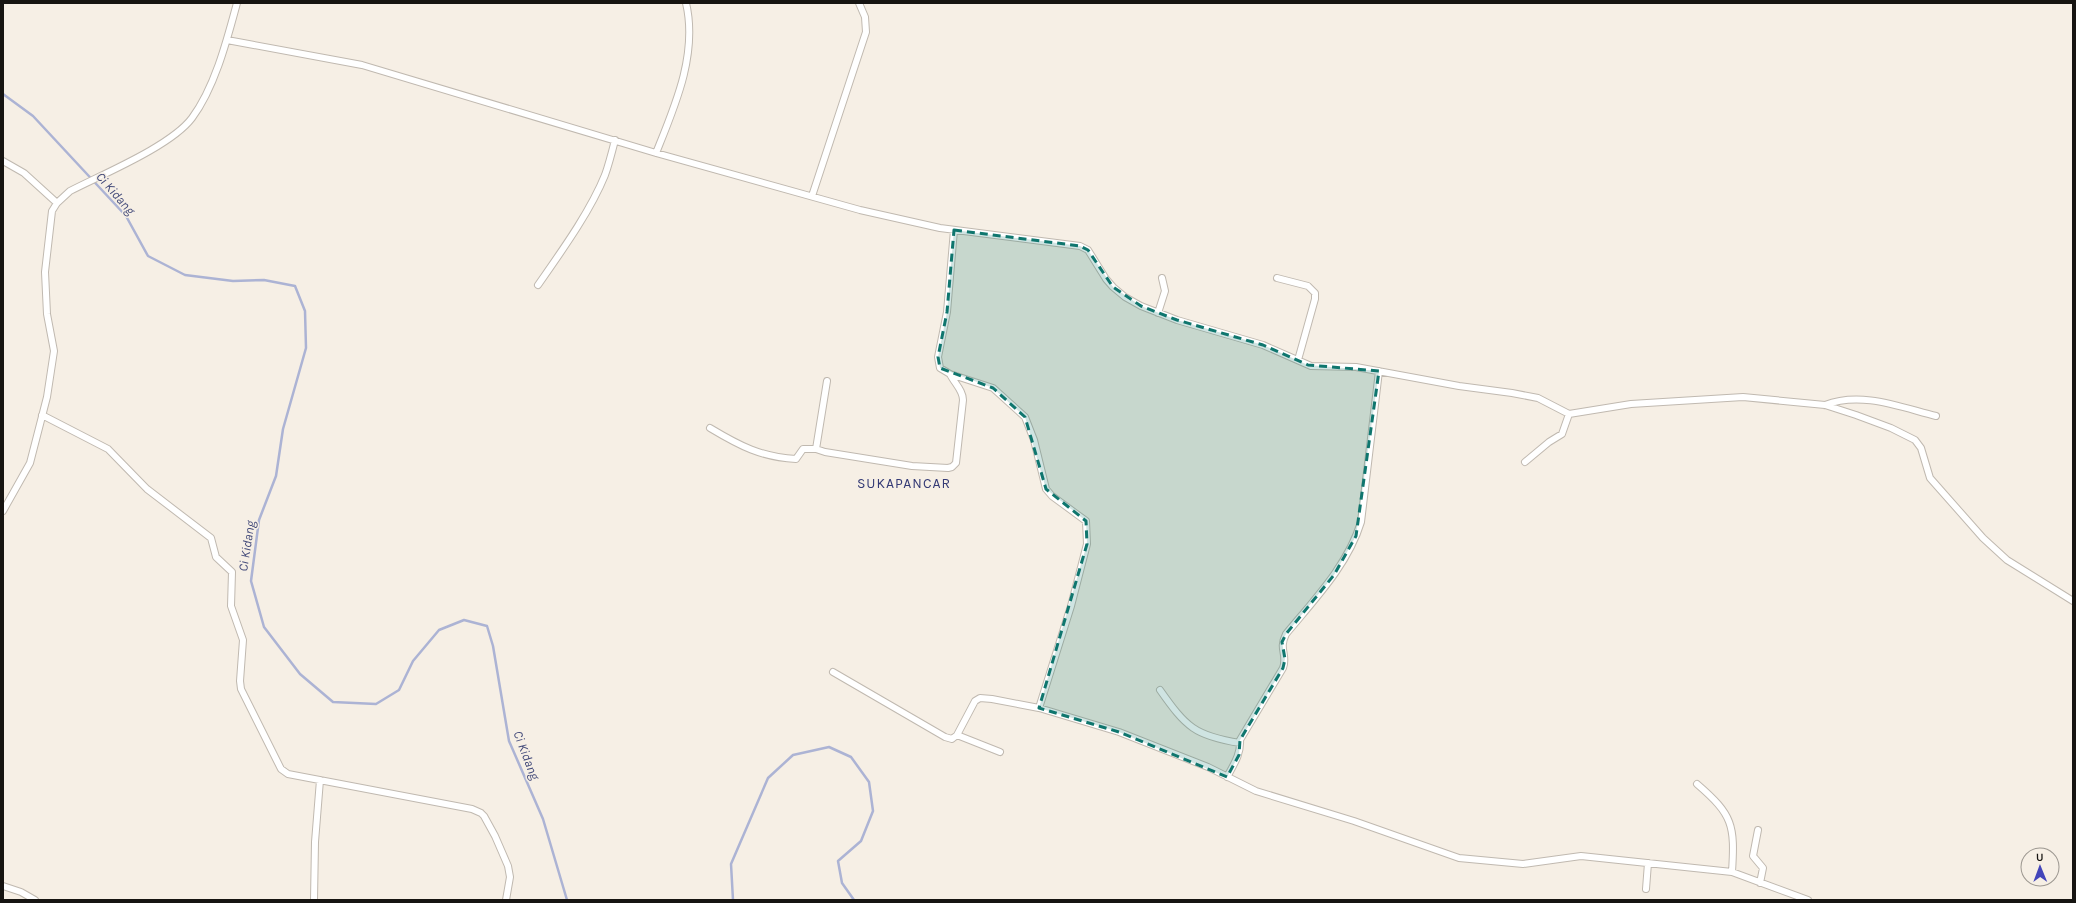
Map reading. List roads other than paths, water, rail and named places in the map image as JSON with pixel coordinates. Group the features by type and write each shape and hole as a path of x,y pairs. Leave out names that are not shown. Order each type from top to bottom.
{"street":[{"path":"3,511 30,463 42,415 54,350 47,314 45,272 50,223 57,203 70,191 174,136 192,119 204,99 227,40 237,3"},
{"path":"656,153 671,114 688,62 686,3"},
{"path":"812,196 866,32 865,17 859,3"},
{"path":"227,40 362,65 656,153 860,210 954,230 1080,246 1088,250 1106,279 1125,297 1158,313 1263,345 1311,366 1356,367 1533,397 1570,414 1631,404 1743,397 1824,405 1891,428 1915,440 1921,448 1930,478 1983,538 2007,560 2073,601"},
{"path":"538,285 564,248 598,190 605,175 616,140"},
{"path":"3,161 13,165 24,173 57,203"},
{"path":"954,230 948,312 938,358 940,368 950,374 993,388 1025,417 1034,440 1046,488 1052,496 1086,521 1087,544 1071,606 1040,708"},
{"path":"1158,313 1165,291 1162,278"},
{"path":"1277,278 1308,286 1315,293 1315,299 1298,360"},
{"path":"1227,777 1239,755 1240,740 1283,668 1285,659 1282,642 1286,634 1334,574 1356,536 1360,522 1379,371"},
{"path":"710,428 738,445 763,455 796,459 803,449 816,448 825,452 912,466 952,467 956,463 963,394 956,386 950,374"},
{"path":"816,448 827,380"},
{"path":"1824,405 1832,402 1872,400 1936,416"},
{"path":"1525,462 1549,442 1562,434 1570,414"},
{"path":"42,415 108,449 147,489 212,540 216,557 232,572 231,606 243,640 240,681 242,689 281,769 288,774 472,808 481,812 495,836 508,866 510,877 506,900"},
{"path":"833,672 938,734 952,739 957,735 975,701 980,698 1040,708 1119,732 1208,767 1256,791 1354,821 1459,858 1519,864 1581,856 1732,872 1808,900"},
{"path":"1160,690 1177,714 1193,729 1217,739 1240,743"},
{"path":"957,735 1000,752"},
{"path":"314,900 315,842 320,780"},
{"path":"1697,784 1722,808 1732,824 1732,872"},
{"path":"1758,830 1753,856 1763,868 1760,883"},
{"path":"1646,889 1648,863"},
{"path":"3,886 21,892 35,900"}],"waterway":[{"name":"Ci Kidang","path":"3,94 33,116 126,216 148,256 185,275 233,281 264,280 295,286 305,311 306,348 283,429 276,476 259,520 251,581 264,627 300,674 333,702 376,704 399,690 413,661 439,630 464,620 487,626 493,646 509,741 543,819 567,900"},
{"name":"Ci Kidang","path":"733,900 731,864 768,778 793,755 829,747 851,757 869,782 873,811 861,841 838,861 842,883 854,900"}],"district":[{"name":"SUKAPANCAR","path":"904,483"}]}
